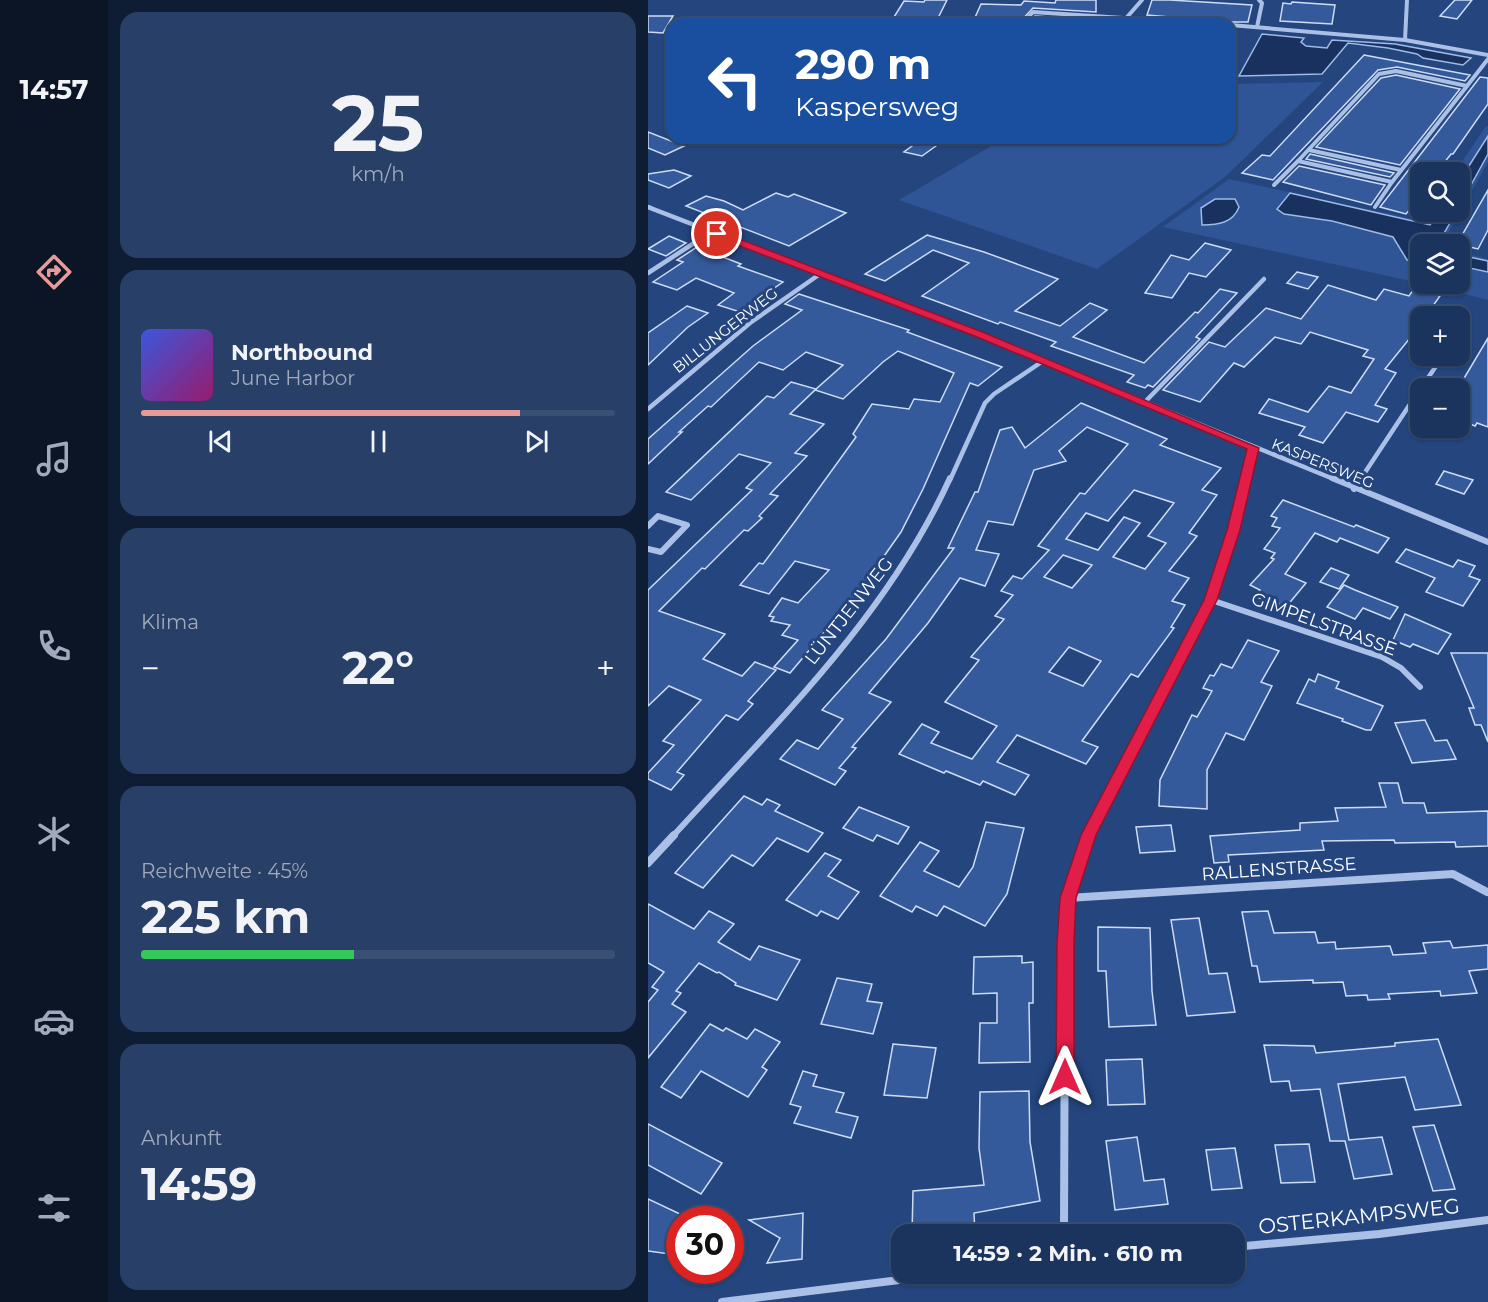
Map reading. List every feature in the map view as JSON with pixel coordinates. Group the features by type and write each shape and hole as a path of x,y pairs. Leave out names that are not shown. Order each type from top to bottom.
{"street":[{"path":"1126,18 1142,0"},
{"path":"1257,27 1263,3 1259,0"},
{"path":"1405,40 1407,0"},
{"path":"1028,18 1033,12 1112,18"},
{"path":"1236,25 1405,40 1488,57 1375,207"},
{"path":"1274,185 1310,150 1379,74 1396,71 1468,86"},
{"path":"1310,150 1401,170"},
{"path":"1298,161 1392,182"},
{"name":"KASPERSWEG","path":"648,207 1043,361 1488,542"},
{"path":"648,273 711,232"},
{"name":"BILLUNGERWEG","path":"648,409 742,330 820,274"},
{"path":"1144,403 1264,279"},
{"name":"LÜNTJENWEG","path":"648,863 834,659 910,555 936,510 985,403 1043,361"},
{"path":"1354,489 1410,405"},
{"path":"1064,1224 1065,942 1068,898 1089,835 1211,600 1233,530 1253,448"},
{"path":"648,526 658,516 687,525 661,552 648,549"},
{"name":"GIMPELSTRASSE","path":"1211,600 1382,657 1401,668 1420,687"},
{"name":"RALLENSTRASSE","path":"1068,898 1453,874 1487,892"},
{"name":"OSTERKAMPSWEG","path":"1245,1246 1379,1234 1488,1220"},
{"path":"722,1302 891,1281"}],"shaded area":[{"path":"1262,34 1304,38 1301,42 1306,46 1327,48 1332,40 1395,44 1471,58 1463,65 1423,58 1417,54 1388,48 1348,43 1322,74 1239,76"},
{"path":"1323,82 1225,177 1097,269 899,200 995,144 1236,144 1236,84"},
{"path":"1486,126 1488,126 1488,162 1470,194 1470,162 1462,162"},
{"path":"1488,136 1488,154 1470,187 1470,164"},
{"path":"1229,179 1410,218 1410,222 1454,222 1448,234 1410,234 1410,281 1163,227"},
{"path":"1290,193 1410,222 1430,225 1432,222 1450,222 1444,234 1410,234 1410,260 1407,260 1393,237 1332,221 1284,214 1277,209"},
{"path":"1215,199 1235,199 1239,207 1229,220 1202,225 1201,208"},
{"path":"1470,254 1488,259 1488,300 1464,294 1470,294"},
{"path":"1470,257 1488,261 1488,272 1470,268"}],"building":[{"path":"925,0 947,0 938,18 894,17 904,1 924,2"},
{"path":"1056,0 1096,0 1096,12 1033,8 1024,18 975,18 981,4 1021,5 1024,1 1055,3"},
{"path":"1152,0 1252,5 1248,22 1236,22 1236,18 1181,18 1147,15"},
{"path":"1455,0 1472,0 1457,19 1440,16"},
{"path":"1292,2 1335,5 1332,24 1280,21 1283,3 1291,4"},
{"path":"648,16 673,16 666,18 666,28 663,33 648,32"},
{"path":"1035,16 1065,18 1033,18"},
{"path":"1364,55 1470,75 1465,81 1397,67 1378,70 1273,180 1242,173 1262,155 1270,156"},
{"path":"1396,75 1460,89 1400,165 1316,147 1381,78"},
{"path":"1480,77 1488,78 1488,104 1453,154 1445,162 1415,162"},
{"path":"648,132 666,139 666,144 684,146 665,155 648,148"},
{"path":"915,144 939,144 922,156 904,152"},
{"path":"1310,154 1394,173 1390,177 1306,159"},
{"path":"1299,166 1385,185 1371,205 1283,182"},
{"path":"1410,168 1410,209 1406,214 1380,207"},
{"path":"674,170 691,176 669,188 648,180 648,174"},
{"path":"1488,190 1488,230 1478,249 1470,247 1470,234 1463,234"},
{"path":"776,193 788,197 794,194 846,213 789,246 686,206 706,196 743,210"},
{"path":"927,235 984,252 1058,279 1015,311 1060,326 1090,303 1107,310 1073,337 1144,363 1195,312 1198,313 1220,289 1237,293 1196,337 1200,339 1153,387 1148,385 1145,388 1127,382 1134,375 1051,346 1056,342 1000,322 998,324 922,296 969,263 933,250 885,281 865,274"},
{"path":"669,236 686,243 666,256 648,249"},
{"path":"1205,243 1231,250 1206,277 1189,273 1172,298 1145,293 1171,255 1189,260"},
{"path":"697,247 741,264 738,266 783,282 740,312 718,305 734,293 696,278 677,290 653,282 683,262 677,260"},
{"path":"1297,272 1318,277 1308,289 1287,283"},
{"path":"1328,285 1376,300 1384,289 1409,296 1410,294 1432,294 1440,296 1433,306 1410,306 1410,338 1385,369 1396,373 1375,405 1387,409 1378,422 1346,412 1323,443 1299,435 1305,427 1259,413 1269,399 1308,412 1329,386 1351,393 1374,359 1363,356 1368,350 1310,332 1301,344 1275,337 1244,367 1234,363 1200,402 1163,390 1209,342 1225,347 1266,308 1301,319"},
{"path":"799,294 909,330 907,332 1002,367 978,386 970,383 923,489 901,532 863,586 790,673 774,667 798,640 782,635 790,625 771,621 774,617 769,616 782,598 798,603 829,570 795,561 769,594 740,585 759,563 763,564 796,520 856,437 853,434 872,404 909,409 914,399 940,402 954,373 898,351 843,399 815,390 843,365 806,352 783,370 759,362 711,407 708,406 679,432 682,432 648,464 648,439 753,346 802,310 785,304"},
{"path":"687,306 708,313 688,327 648,365 648,333"},
{"path":"1488,338 1488,427 1477,423 1475,426 1470,424 1470,378 1464,378"},
{"path":"791,382 816,389 790,414 824,424 795,453 807,456 770,494 778,496 759,516 762,518 748,531 744,530 659,611 725,634 703,659 742,676 755,662 776,670 748,701 753,704 738,720 726,715 677,772 684,775 671,790 648,779 648,773 674,745 663,741 701,700 669,686 648,706 648,590 752,490 746,488 771,463 739,454 691,500 666,492 767,396 774,398"},
{"path":"1081,403 1167,439 1160,445 1221,468 1202,490 1217,495 1189,533 1197,536 1169,571 1189,578 1172,601 1185,605 1171,627 1174,628 1138,677 1131,674 1082,741 1098,747 1086,764 1017,735 997,762 1029,775 1015,795 983,781 980,785 946,771 944,773 899,754 922,724 939,732 931,743 972,759 997,726 945,702 979,660 971,657 1004,619 995,616 1013,595 1001,591 1013,576 1022,579 1049,550 1038,546 1080,493 1085,494 1128,444 1087,427 1059,451 1066,461 1034,470 1013,525 988,521 976,550 999,554 985,586 960,578 928,623 869,693 891,702 852,747 856,748 839,768 846,771 835,785 780,759 797,740 818,749 843,719 822,710 886,639 954,548 948,548 975,492 978,492 1000,430 1012,427 1025,448","holes":["1134,490 1174,503 1148,536 1166,543 1145,569 1113,557 1140,523 1124,517 1098,550 1066,539 1086,513 1108,521","1063,555 1092,565 1072,588 1044,577","1069,647 1101,661 1083,686 1049,672"]},
{"path":"1444,471 1473,480 1464,494 1436,484"},
{"path":"1283,500 1389,538 1378,553 1340,538 1337,542 1315,533 1285,574 1306,583 1286,607 1272,601 1270,603 1255,596 1260,590 1250,585 1274,559 1271,558 1275,553 1264,549 1280,528 1272,526 1277,518 1271,516"},
{"path":"1406,549 1453,567 1458,560 1475,566 1469,576 1480,580 1463,606 1426,592 1435,578 1396,562"},
{"path":"1331,568 1349,575 1339,589 1320,582"},
{"path":"1344,585 1398,607 1390,619 1363,608 1355,619 1327,607"},
{"path":"1405,614 1451,634 1438,654 1413,644 1410,647 1393,640"},
{"path":"1248,640 1279,651 1261,682 1272,686 1244,740 1226,733 1207,770 1207,809 1159,806 1160,780 1192,715 1197,717 1212,691 1203,688 1210,675 1214,676 1221,664 1232,668"},
{"path":"1451,653 1488,653 1488,742 1481,725 1475,725 1469,708 1474,708"},
{"path":"1318,674 1339,682 1336,688 1383,706 1371,730 1297,703 1309,679 1315,682"},
{"path":"1425,720 1435,741 1447,740 1456,759 1412,763 1395,723"},
{"path":"1379,783 1398,783 1403,803 1424,803 1427,813 1488,811 1488,846 1456,847 1455,842 1395,843 1394,840 1322,841 1324,850 1228,855 1229,862 1214,863 1210,836 1300,830 1300,823 1338,821 1335,808 1386,807"},
{"path":"744,796 762,805 767,799 780,805 775,811 823,833 808,852 777,838 753,866 732,855 703,888 675,873"},
{"path":"859,807 909,827 898,844 877,835 873,841 843,828"},
{"path":"986,822 1024,828 1007,894 985,926 944,906 937,916 916,906 912,912 880,896 920,842 939,851 924,871 959,887 973,867"},
{"path":"1171,825 1175,851 1140,853 1136,827"},
{"path":"825,853 841,860 828,876 859,892 838,919 821,911 817,916 786,900"},
{"path":"648,904 694,929 709,911 734,924 718,942 750,960 759,946 800,960 777,1000 735,985 736,983 719,972 699,963 676,991 681,993 672,1004 686,1012 648,1058 648,1002 658,990 652,987 664,972 648,963"},
{"path":"1268,911 1274,933 1315,932 1318,943 1335,942 1336,949 1390,946 1393,955 1426,953 1423,943 1450,941 1453,948 1488,945 1488,969 1469,971 1477,993 1441,996 1440,991 1388,994 1390,999 1368,1000 1367,995 1346,996 1343,982 1313,983 1313,980 1260,982 1257,966 1252,966 1242,912"},
{"path":"1199,918 1209,974 1227,973 1235,1012 1187,1016 1171,920"},
{"path":"1098,927 1150,928 1152,991 1156,1025 1109,1027 1106,971 1098,971"},
{"path":"1022,956 1022,963 1033,962 1033,1003 1029,1003 1030,1062 979,1063 980,1023 997,1023 997,993 973,994 974,957"},
{"path":"837,978 872,984 867,1001 882,1003 873,1034 821,1024"},
{"path":"710,1024 723,1031 726,1028 747,1039 755,1029 780,1042 762,1067 767,1070 748,1097 701,1071 681,1098 661,1087"},
{"path":"1438,1039 1461,1105 1415,1110 1405,1077 1338,1084 1349,1140 1382,1137 1392,1174 1354,1179 1345,1141 1330,1141 1320,1089 1291,1091 1289,1081 1271,1082 1264,1045 1314,1046 1316,1053 1395,1046 1395,1043"},
{"path":"893,1044 936,1048 927,1098 884,1095"},
{"path":"1142,1059 1145,1104 1108,1105 1106,1060"},
{"path":"803,1071 817,1075 813,1086 844,1093 836,1112 858,1117 851,1138 794,1123 801,1107 790,1104"},
{"path":"1029,1091 1030,1142 1040,1201 974,1213 975,1224 912,1224 913,1191 984,1185 979,1148 980,1092"},
{"path":"648,1124 722,1163 701,1194 648,1165"},
{"path":"1434,1125 1455,1189 1433,1191 1413,1127"},
{"path":"1137,1137 1144,1181 1164,1179 1168,1204 1115,1210 1106,1141"},
{"path":"1309,1144 1315,1182 1281,1183 1275,1145"},
{"path":"1235,1148 1242,1188 1212,1190 1206,1150"},
{"path":"648,1199 666,1207 666,1253 648,1251"},
{"path":"803,1213 802,1259 767,1263 780,1238 749,1220"}],"route":[{"path":"717,234 1025,352 1253,448 1233,530 1211,600 1089,835 1068,898 1065,942 1065,1077"}]}
